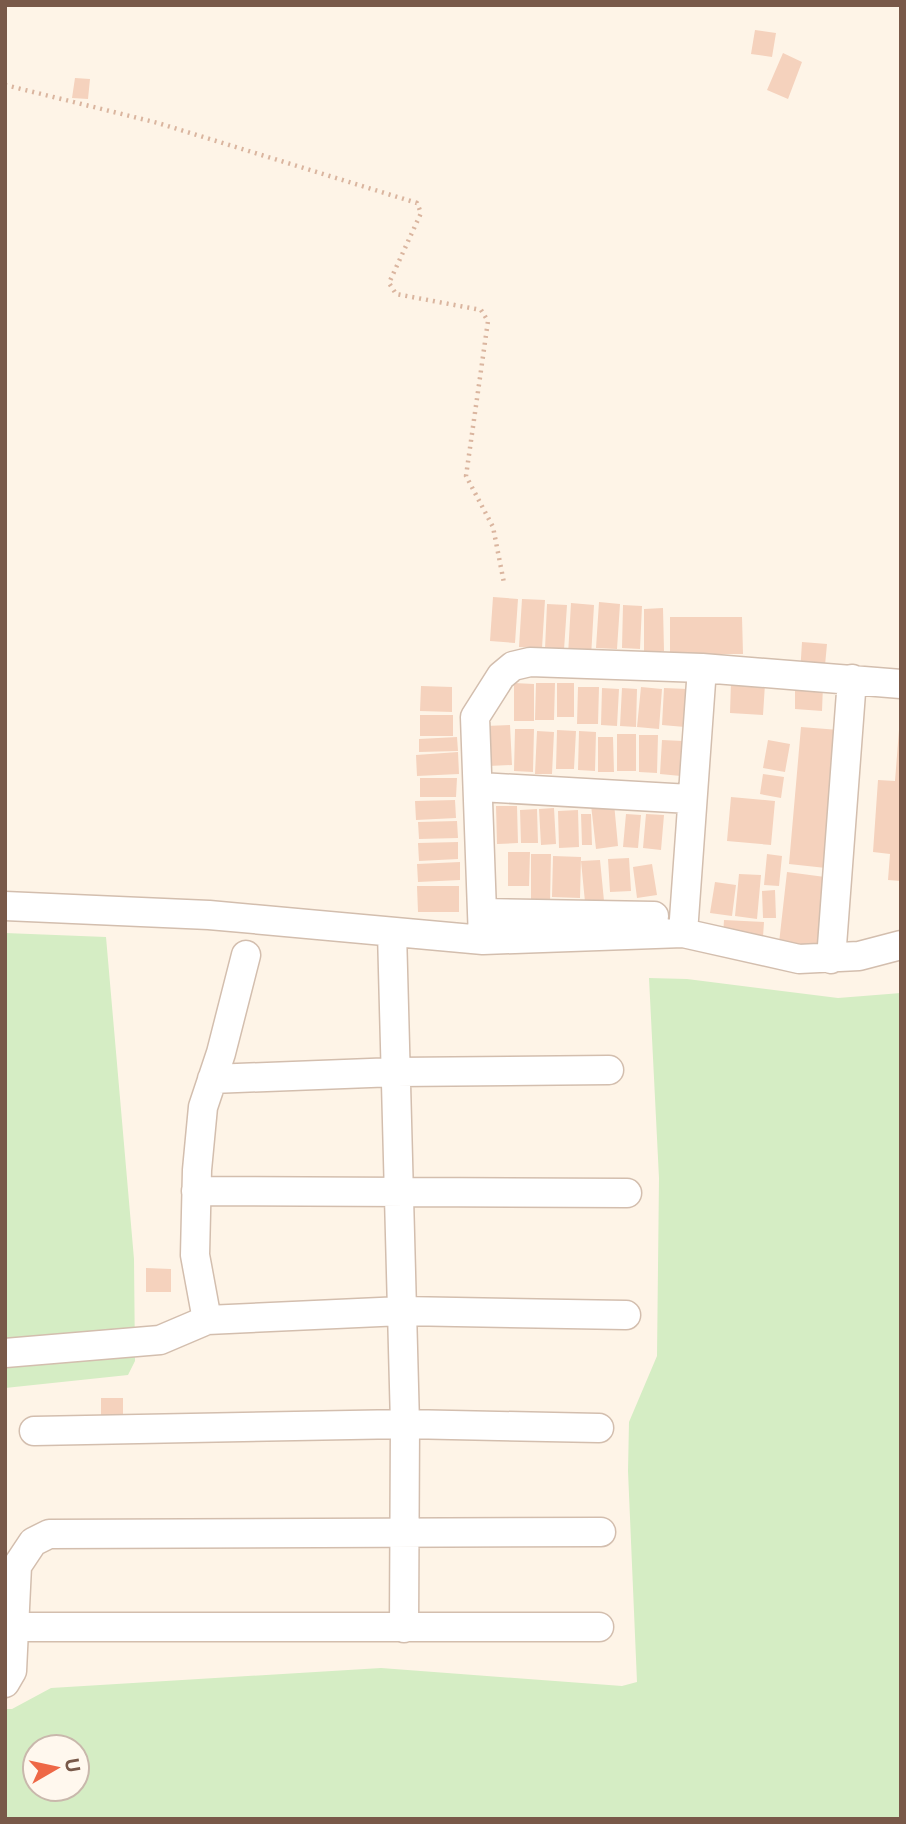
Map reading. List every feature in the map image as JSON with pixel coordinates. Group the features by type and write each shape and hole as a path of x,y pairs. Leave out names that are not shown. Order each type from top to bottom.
{"street":[{"path":"482,926 480,787 475,717 493,687 513,666 530,662 702,668 901,684"},
{"path":"683,925 690,799 702,668"},
{"path":"831,960 852,679"},
{"path":"480,787 690,799"},
{"path":"5,906 209,915 393,932 482,926 683,925 799,959 831,960 901,945"},
{"path":"393,932 405,1424 404,1628"},
{"path":"207,1320 195,1255 196,1191 203,1107 246,956"},
{"path":"212,1079 396,1072 609,1070"},
{"path":"196,1191 626,1193"},
{"path":"5,1353 160,1340 207,1320 402,1311 626,1315"},
{"path":"34,1431 405,1424 599,1428"},
{"path":"5,1683 12,1671 15,1627 11,1590 17,1566 33,1542 49,1534 601,1532"},
{"path":"15,1627 599,1627"}],"path":[{"path":"5,85 158,124 417,202 421,213 389,283 396,294 481,310 486,315 488,321 466,476 493,527 504,583"}],"green space":[{"path":"5,933 106,937 134,1259 135,1361 128,1375 5,1388"},
{"path":"649,978 687,979 838,998 901,993 901,1819 5,1819 5,1709 12,1709 51,1688 381,1668 622,1686 637,1682 628,1471 629,1422 657,1356 659,1178"}],"building":[{"path":"755,30 776,33 772,57 751,54"},
{"path":"783,53 802,62 788,99 767,90"},
{"path":"75,78 90,79 88,99 72,98"},
{"path":"493,597 518,599 515,643 490,641"},
{"path":"522,599 545,600 542,648 519,647"},
{"path":"599,602 620,604 617,649 596,648"},
{"path":"571,603 594,605 591,657 568,655"},
{"path":"547,604 567,605 564,650 545,649"},
{"path":"623,605 642,606 640,649 622,648"},
{"path":"663,608 664,651 644,651 644,609"},
{"path":"670,617 742,617 743,654 670,654"},
{"path":"802,642 827,644 824,676 800,674"},
{"path":"731,682 765,684 763,715 730,713"},
{"path":"514,683 534,684 534,721 514,721"},
{"path":"536,683 555,683 554,720 535,720"},
{"path":"557,683 574,683 574,717 557,717"},
{"path":"795,684 823,685 822,711 795,709"},
{"path":"421,686 452,687 452,712 420,711"},
{"path":"578,687 599,687 598,724 577,724"},
{"path":"641,687 662,689 659,729 637,727"},
{"path":"602,688 619,689 617,726 601,725"},
{"path":"622,688 637,689 636,727 620,726"},
{"path":"664,688 687,689 685,727 662,725"},
{"path":"420,715 453,715 453,736 420,736"},
{"path":"510,725 512,765 488,766 486,726"},
{"path":"801,727 839,730 826,868 789,864"},
{"path":"515,729 534,729 533,772 514,771"},
{"path":"557,730 576,731 574,769 556,769"},
{"path":"899,730 901,881 888,880 890,854 873,852 878,780 895,781"},
{"path":"537,731 554,732 552,774 535,774"},
{"path":"579,731 596,732 595,771 578,770"},
{"path":"617,734 636,734 636,771 617,771"},
{"path":"639,735 658,735 657,773 639,772"},
{"path":"457,737 458,751 419,752 419,739"},
{"path":"598,737 613,737 614,772 598,772"},
{"path":"662,740 683,741 681,776 660,774"},
{"path":"768,740 790,744 785,772 763,768"},
{"path":"458,752 459,774 417,776 416,755"},
{"path":"763,774 784,777 781,798 760,794"},
{"path":"420,778 457,778 456,797 420,797"},
{"path":"731,797 775,801 771,845 727,841"},
{"path":"455,800 456,818 416,820 415,801"},
{"path":"614,803 618,846 596,849 591,805"},
{"path":"496,806 517,806 518,843 497,844"},
{"path":"554,808 556,844 541,845 539,809"},
{"path":"537,809 538,843 521,843 520,810"},
{"path":"578,810 579,847 559,848 558,811"},
{"path":"581,814 591,814 592,845 582,845"},
{"path":"626,814 641,815 638,848 623,847"},
{"path":"646,814 664,815 661,850 643,848"},
{"path":"457,821 458,838 419,839 418,822"},
{"path":"458,842 458,859 419,861 418,843"},
{"path":"508,852 530,852 529,886 508,886"},
{"path":"531,854 551,854 550,903 531,902"},
{"path":"767,854 782,856 779,886 764,885"},
{"path":"553,856 581,857 580,898 552,897"},
{"path":"629,858 631,891 610,892 608,859"},
{"path":"600,860 604,901 585,902 581,861"},
{"path":"460,862 460,880 418,882 417,864"},
{"path":"652,864 657,895 637,898 633,867"},
{"path":"787,872 825,877 818,947 779,943"},
{"path":"739,874 761,875 757,919 735,916"},
{"path":"715,882 736,885 732,916 710,913"},
{"path":"417,886 459,886 459,912 418,912"},
{"path":"775,890 776,918 763,918 762,891"},
{"path":"724,920 764,922 763,937 723,935"},
{"path":"146,1268 171,1269 171,1292 146,1292"},
{"path":"101,1398 123,1398 123,1419 101,1419"}]}
